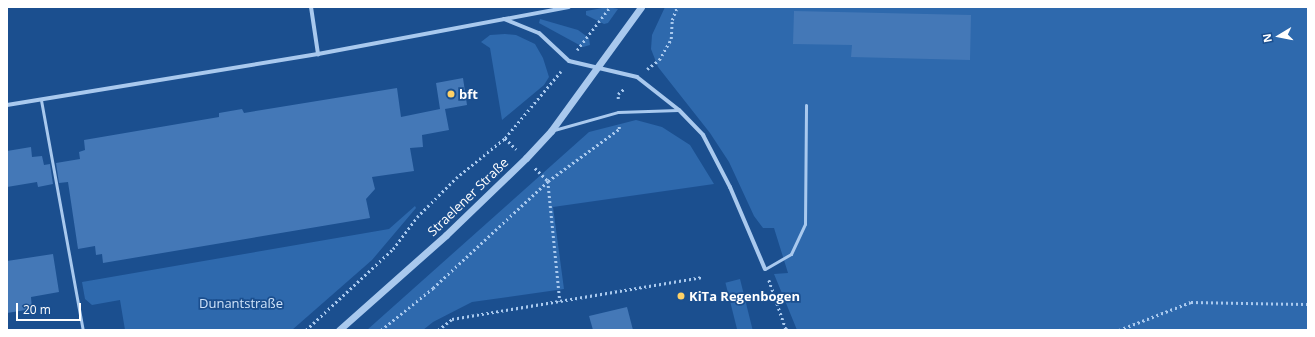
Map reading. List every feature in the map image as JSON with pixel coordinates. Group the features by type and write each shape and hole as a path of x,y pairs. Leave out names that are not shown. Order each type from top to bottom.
{"street":[{"path":"311,7 318,54"},
{"path":"7,105 318,54 569,7"},
{"name":"Straelener Straße","path":"339,330 446,235 526,158 551,131 599,67 641,7"},
{"path":"504,19 539,33 568,61 637,77 679,110 703,135 730,187 765,269"}],"lane":[{"path":"41,100 82,330"},
{"path":"765,269 791,254 805,224 806,105"},
{"path":"551,131 618,112 679,110"}],"path":[{"path":"306,330 393,249 417,217 456,178 505,138 610,7"},
{"path":"381,330 433,288 548,181 619,129 618,94 659,60 671,39 672,20 677,7"},
{"path":"505,138 548,181 560,301"},
{"path":"765,269 786,328 789,330"},
{"path":"438,330 452,319 703,278"},
{"path":"1119,330 1191,302 1308,304"}],"green space":[{"path":"608,7 618,9 608,23 604,24 586,15 586,11"},
{"path":"665,7 1308,7 1308,330 797,330 774,274 788,273 774,228 763,228 754,216 729,162 710,133 658,67 651,49 652,35"},
{"path":"540,19 578,30 589,38 590,45 583,47 539,23"},
{"path":"490,35 516,35 535,44 543,58 549,77 544,85 502,120 490,48 481,42"},
{"path":"636,120 662,127 690,145 714,184 553,207 564,289 472,302 433,322 423,330 367,330 589,132"},
{"name":"Dunantstraße","path":"415,206 416,208 372,260 292,330 125,330 120,300 92,305 85,299 82,282 389,229"},
{"path":"740,279 753,330 737,330 725,283"}],"building":[{"path":"794,11 971,15 970,60 851,57 852,45 793,44"},
{"path":"463,78 467,105 445,109 449,130 422,135 423,147 410,148 414,171 372,177 375,189 366,199 370,218 103,263 102,254 96,255 95,246 78,249 68,182 59,183 56,163 80,159 79,152 85,150 84,140 219,117 219,113 242,109 244,113 397,88 401,117 440,109 436,83"},
{"path":"31,147 32,157 42,156 44,165 50,164 53,184 38,187 37,182 7,187 7,151"},
{"path":"53,254 59,292 31,297 32,309 7,313 7,261"},
{"path":"627,307 633,330 593,330 589,316"}],"place":[{"name":"bft","path":"451,94"},
{"name":"KiTa Regenbogen","path":"681,296"}]}
